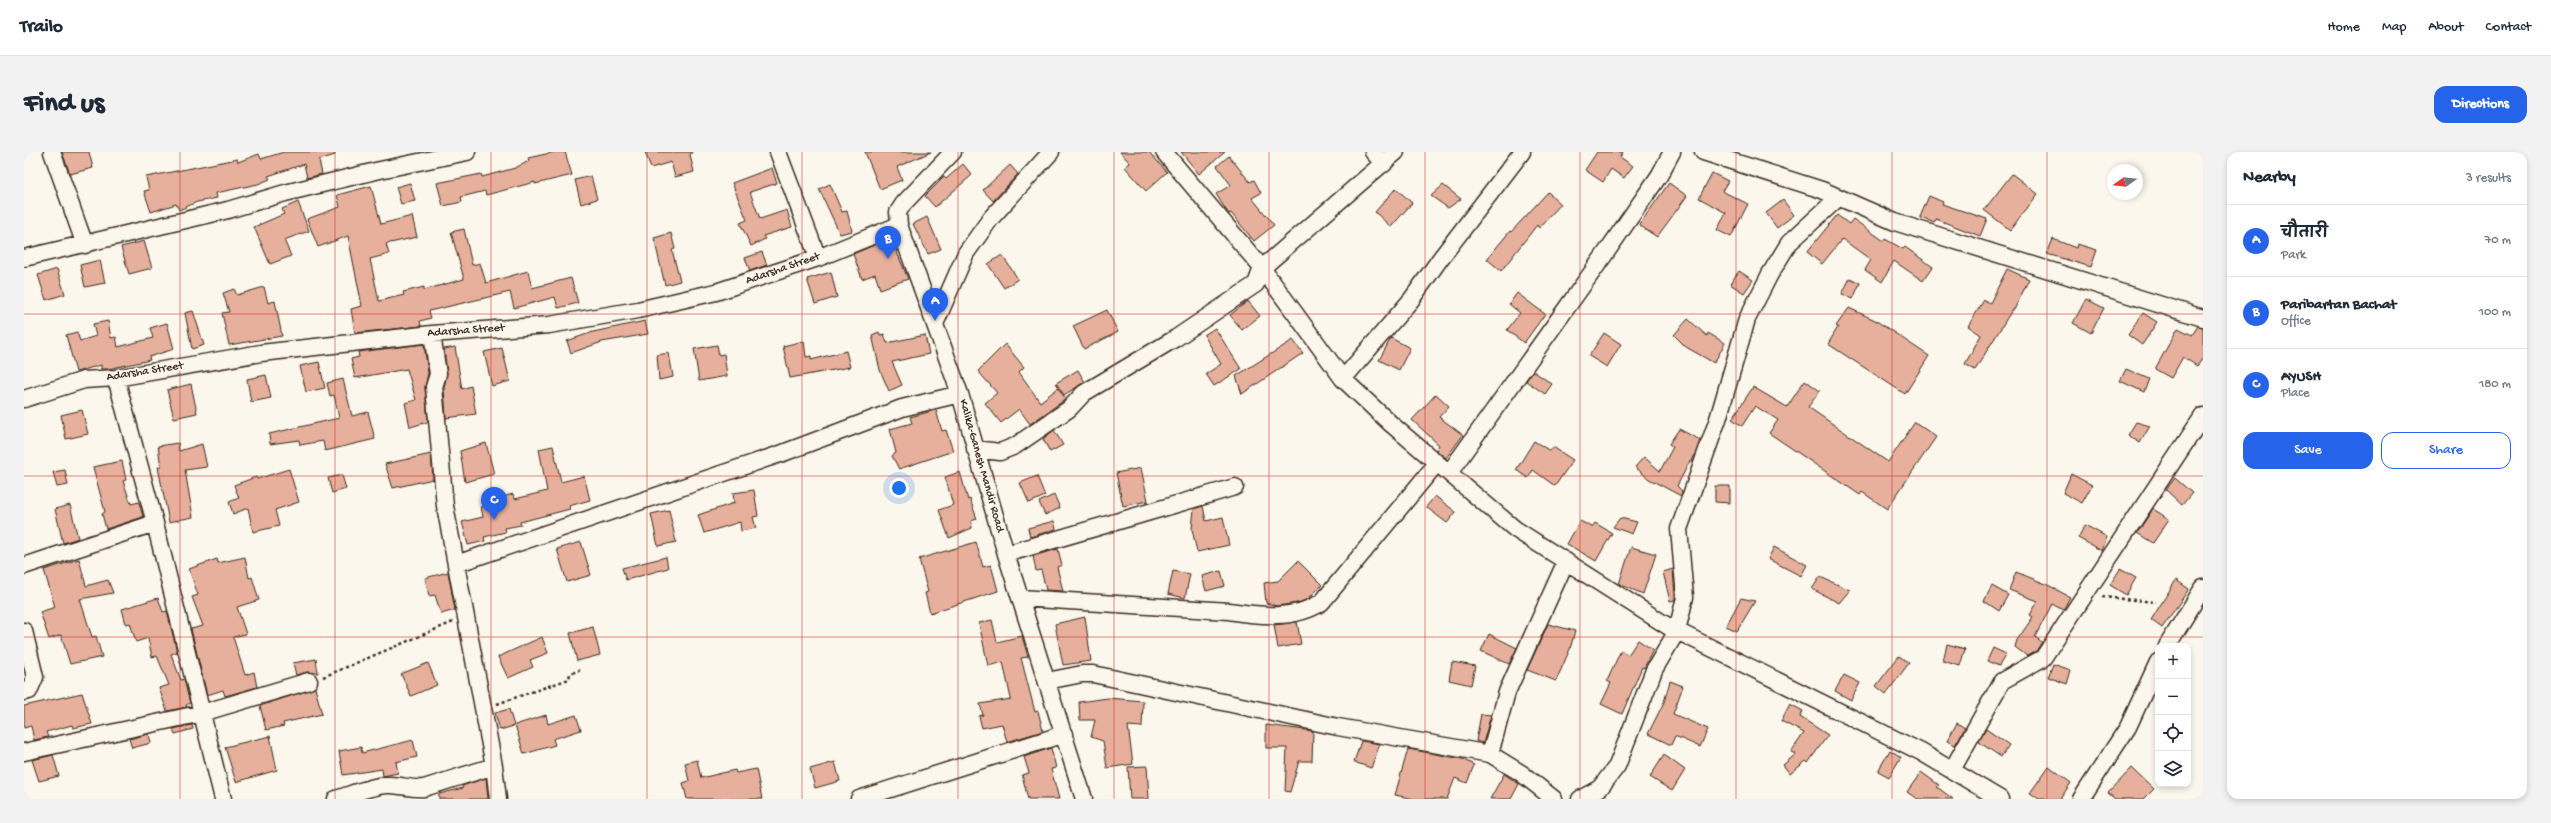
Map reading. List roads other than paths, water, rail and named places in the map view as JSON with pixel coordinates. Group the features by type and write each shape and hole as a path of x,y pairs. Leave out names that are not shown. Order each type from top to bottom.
{"street":[{"path":"52,152 85,245"},
{"path":"24,258 85,245 380,170 468,152"},
{"path":"778,152 818,258"},
{"name":"Kalika-Ganesh Mandir Road","path":"953,152 904,203 898,212 900,225 960,394 1006,554 1084,799"},
{"path":"935,324 966,254 991,218 1051,152"},
{"path":"1164,152 1262,268 1342,379 1515,529 1677,631 1922,752 2000,799"},
{"path":"975,449 1000,452 1015,446 1069,409 1084,393 1176,338 1256,284 1262,268 1378,158 1396,152"},
{"path":"1342,379 1412,300 1440,259 1522,152"},
{"path":"1020,598 1229,611 1261,616 1310,610 1322,602 1443,468 1605,254 1659,176 1672,152"},
{"path":"1703,152 1728,156 1822,190 1902,224 2203,318"},
{"path":"1580,799 1600,788 1617,766 1654,670 1677,631 1685,597 1679,529 1718,419 1747,319 1770,274 1789,243 1838,198"},
{"name":"Adarsha Street","path":"24,399 84,380 116,378 261,353 432,334 549,325 638,310 716,292 818,258 900,225"},
{"path":"432,334 438,374 434,387 445,506 494,766 498,799"},
{"path":"116,378 155,523 224,799"},
{"path":"456,564 783,453 902,408 960,394"},
{"path":"1952,770 2002,681 2043,658 2203,416"},
{"path":"1006,554 1236,487"},
{"path":"24,566 155,523"},
{"path":"1490,754 1507,692 1566,561"},
{"path":"2170,643 2203,588"},
{"path":"24,630 35,677 29,691 24,692"},
{"path":"2081,799 2128,728 2155,669"},
{"path":"1047,681 1082,674 1093,674 1338,726 1490,754 1520,772 1554,799"},
{"path":"24,752 202,713 310,681"},
{"path":"859,799 1064,734"},
{"path":"336,799 386,785 403,785 414,790 424,788 494,766"}],"place":[{"name":"Paribartan Bachat","path":"888,259"},
{"name":"चौतारी","path":"935,321"},
{"name":"AYUSH","path":"494,520"}]}
